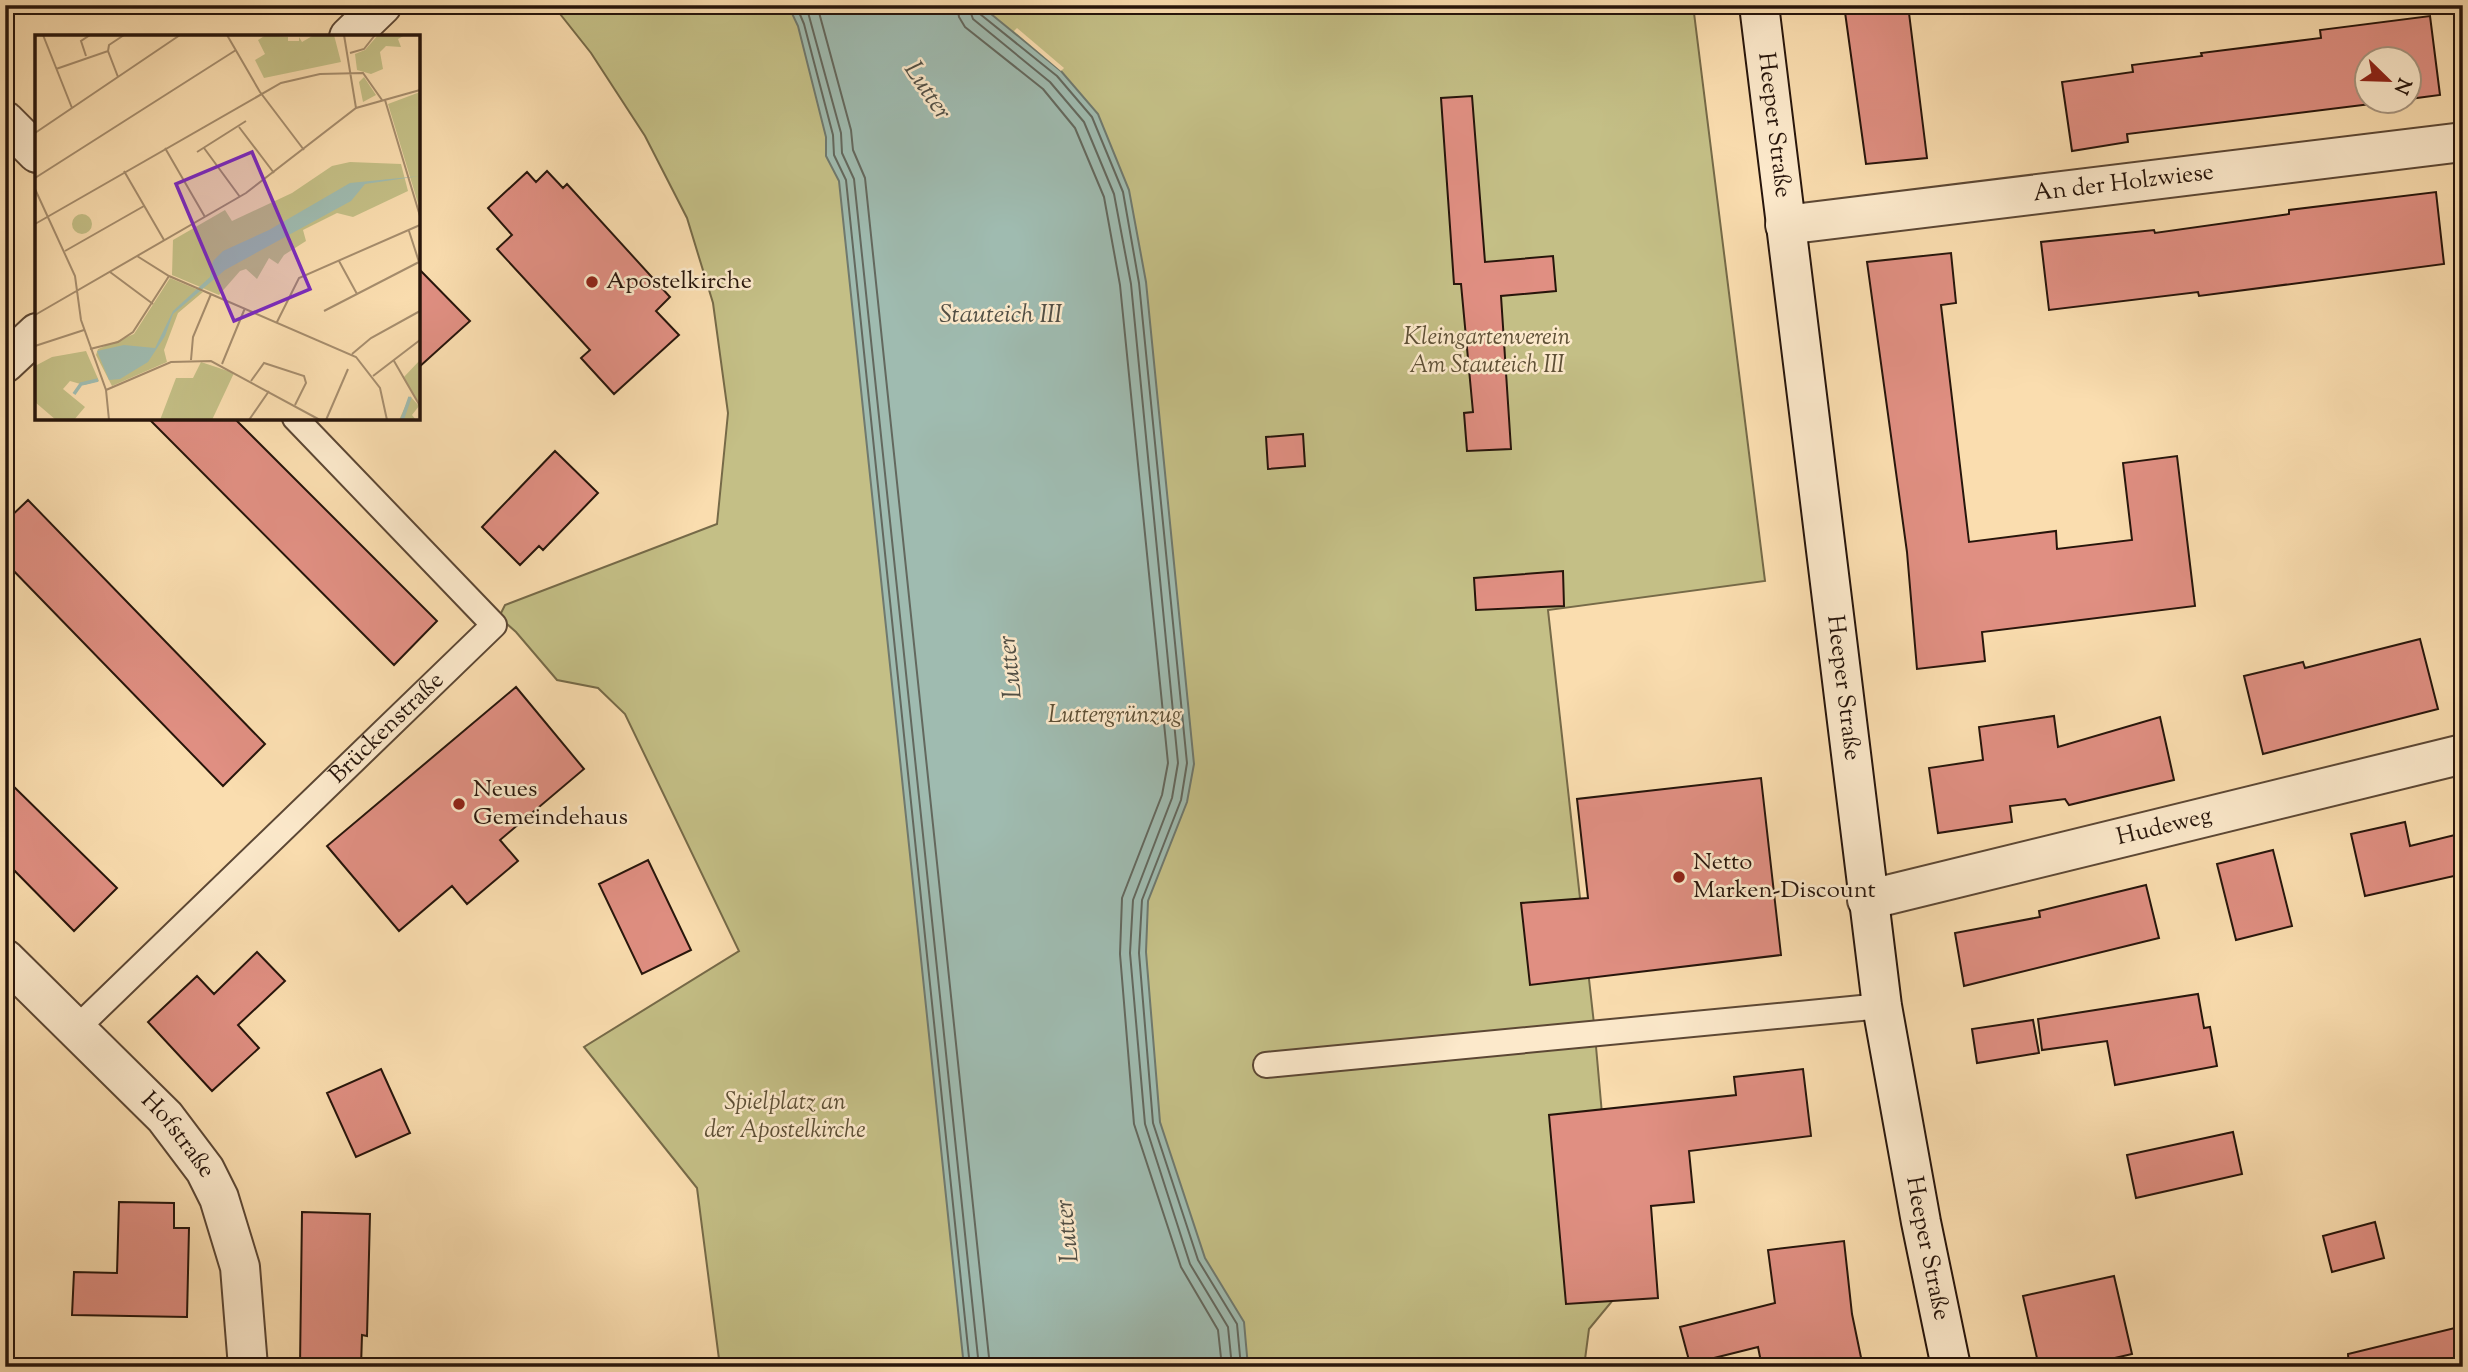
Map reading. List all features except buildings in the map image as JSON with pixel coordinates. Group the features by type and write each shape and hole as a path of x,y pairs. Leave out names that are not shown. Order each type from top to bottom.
{"street":[{"path":"351,35 382,5"},
{"name":"Heeper Straße","path":"1759,5 1867,900 1882,1006 1921,1223 1951,1367"},
{"path":"5,121 35,151"},
{"name":"An der Holzwiese","path":"1785,225 2463,142"},
{"path":"5,363 35,335"},
{"name":"Hudeweg","path":"1867,900 2463,754"},
{"name":"Hofstraße","path":"5,959 165,1117 205,1170 219,1198 240,1267 248,1367"}],"lane":[{"name":"Brückenstraße","path":"75,1030 494,625 297,420"},
{"path":"1266,1065 1882,1006"}],"green space":[{"name":"Luttergrünzug","path":"553,5 1693,5 1765,581 1548,610 1594,1024 1618,1294 1589,1329 1584,1367 720,1367 697,1188 584,1047 739,951 625,714 598,688 557,680 516,632 499,617 505,605 717,524 728,413 713,303 687,218 645,136 591,53"}],"water":[{"name":"Stauteich III","path":"788,5 980,5 1061,71 1098,114 1129,190 1146,282 1194,764 1187,802 1148,901 1146,952 1160,1122 1205,1258 1244,1322 1248,1367 964,1367 839,181 826,156 826,137 798,26"}],"pier":[{"path":"1017,28 1064,68 1061,71 1014,31"}],"place":[{"name":"Apostelkirche","path":"592,282"},
{"name":"Neues Gemeindehaus","path":"459,804"},
{"name":"Netto Marken-Discount","path":"1679,877"}],"water label":[{"name":"Lutter","path":"927,91"},
{"name":"Lutter","path":"1011,667"},
{"name":"Lutter","path":"1068,1231"}],"park label":[{"name":"Kleingartenverein Am Stauteich III","path":"1487,352"},
{"name":"Spielplatz an der Apostelkirche","path":"785,1117"}]}
